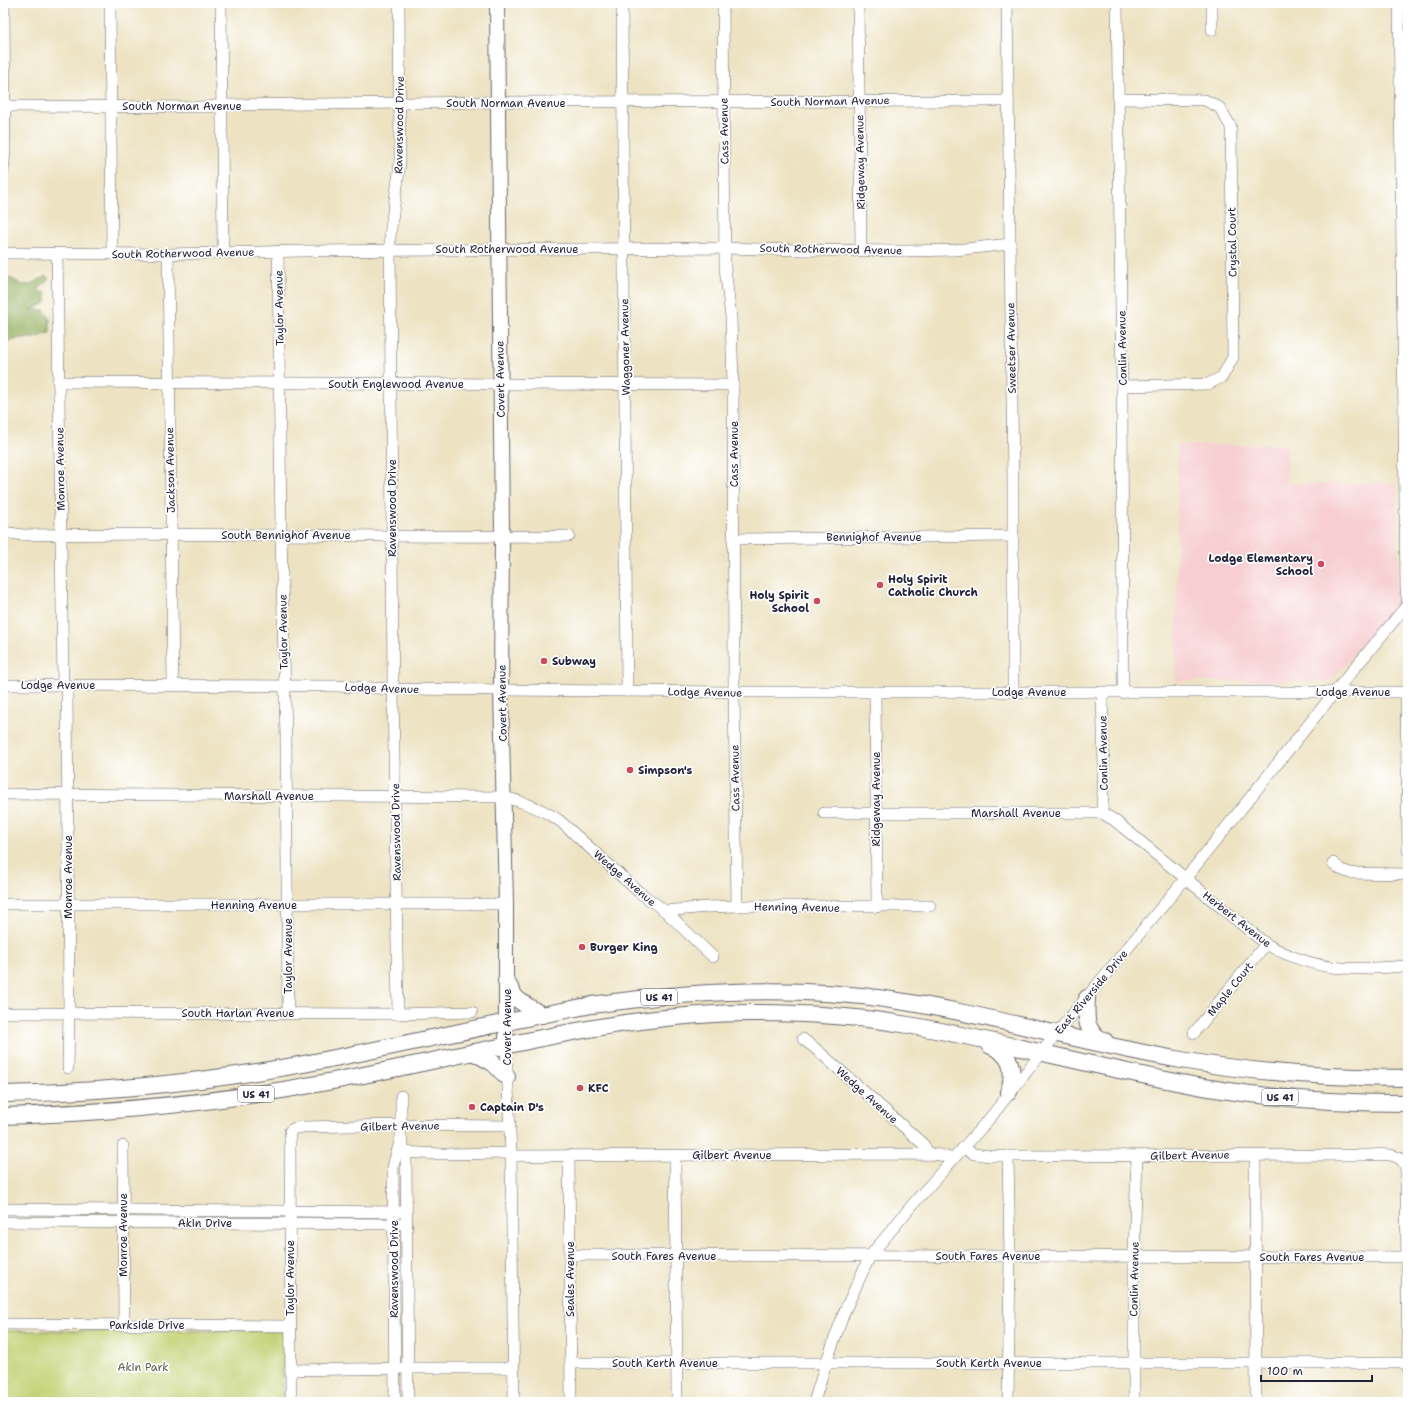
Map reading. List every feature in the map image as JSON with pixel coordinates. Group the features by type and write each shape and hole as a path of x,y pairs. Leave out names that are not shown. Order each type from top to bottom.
{"highway":[{"path":"506,982 515,997 542,1015"},
{"name":"US 41","path":"3,1094 70,1092 204,1080 308,1064 542,1015 628,1000 687,994 764,991 877,998 928,1006 1181,1060 1262,1071 1335,1077 1408,1078"},
{"path":"1087,998 1086,1019 1091,1032 1102,1040 1133,1050"},
{"name":"US 41","path":"3,1116 97,1112 209,1101 322,1083 558,1034 643,1020 748,1013 851,1017 906,1024 965,1035 1154,1078 1234,1092 1318,1100 1408,1104"},
{"path":"965,1035 994,1047 1004,1054 1010,1063 1012,1072 1009,1092"},
{"path":"473,1052 493,1063 507,1076"}],"main road":[{"name":"Covert Avenue","path":"497,3 502,536 501,690 506,904 506,1045"}],"street":[{"path":"3,172 5,150 4,3"},
{"path":"110,3 112,254"},
{"path":"221,3 223,252"},
{"name":"Ravenswood Drive","path":"398,1014 390,250 392,216 399,172 399,3"},
{"name":"Waggoner Avenue","path":"622,3 627,691"},
{"name":"Cass Avenue","path":"723,3 725,248 726,276 731,316 733,385 734,692 737,906"},
{"name":"Ridgeway Avenue","path":"858,3 861,250"},
{"name":"Sweetser Avenue","path":"1007,3 1013,536 1013,692"},
{"name":"Conlin Avenue","path":"1117,3 1122,386 1123,693"},
{"path":"1212,3 1212,30"},
{"path":"1399,3 1406,590 1408,605"},
{"name":"Crystal Court","path":"1118,99 1205,100 1220,108 1230,127 1233,357 1222,377 1208,384 1122,386"},
{"name":"South Norman Avenue","path":"5,106 208,107 222,105 498,102 1008,101"},
{"name":"South Rotherwood Avenue","path":"3,253 168,254 278,251 624,248 955,250 1010,244"},
{"name":"Taylor Avenue","path":"278,251 280,535 288,905 288,1013"},
{"name":"Monroe Avenue","path":"57,253 61,535 68,794 68,1068"},
{"name":"Jackson Avenue","path":"168,254 173,686"},
{"name":"South Englewood Avenue","path":"58,382 733,385"},
{"name":"South Bennighof Avenue","path":"3,532 18,535 171,534 569,536"},
{"name":"Bennighof Avenue","path":"734,539 1013,536"},
{"name":"East Riverside Drive","path":"814,1402 844,1310 870,1256 990,1118 1056,1033 1087,998 1185,879 1334,693 1408,605"},
{"name":"Lodge Avenue","path":"3,685 336,686 394,689 734,692 1407,692"},
{"name":"Ridgeway Avenue","path":"875,692 877,907"},
{"path":"1407,692 1408,851"},
{"name":"Conlin Avenue","path":"1102,693 1104,766 1102,813"},
{"name":"Marshall Avenue","path":"3,794 504,797 533,806"},
{"name":"Wedge Avenue","path":"533,806 548,812 560,821 639,892 665,911 713,957"},
{"name":"Marshall Avenue","path":"824,813 1102,813"},
{"path":"1102,813 1114,820 1185,879"},
{"path":"1333,863 1340,869 1350,873 1408,874"},
{"name":"Herbert Avenue","path":"1185,879 1266,944 1301,960 1332,968 1364,969 1408,966"},
{"name":"Henning Avenue","path":"3,904 506,904"},
{"name":"Henning Avenue","path":"665,911 737,906 930,906"},
{"name":"Maple Court","path":"1194,1033 1266,944"},
{"name":"South Harlan Avenue","path":"3,1013 398,1014 472,1012"},
{"name":"Wedge Avenue","path":"803,1039 816,1048 923,1144 929,1154"},
{"name":"Covert Avenue","path":"506,1045 511,1154 514,1402"},
{"name":"Ravenswood Drive","path":"401,1096 401,1152 406,1212 408,1402"},
{"name":"Gilbert Avenue","path":"291,1130 303,1127 510,1126"},
{"name":"Taylor Avenue","path":"291,1130 289,1135 291,1402"},
{"name":"Monroe Avenue","path":"123,1146 124,1325"},
{"name":"Gilbert Avenue","path":"963,1148 974,1154 1008,1156 1366,1154 1393,1156 1402,1160 1406,1166 1406,1257"},
{"name":"Ravenswood Drive","path":"395,1402 394,1164 401,1152"},
{"name":"Gilbert Avenue","path":"401,1152 442,1154 675,1156 929,1154 940,1155 953,1159"},
{"name":"Seales Avenue","path":"569,1155 571,1402"},
{"path":"1255,1155 1256,1402"},
{"path":"675,1156 677,1402"},
{"path":"1008,1156 1010,1256 1008,1402"},
{"name":"Conlin Avenue","path":"1134,1402 1134,1257 1137,1156"},
{"name":"Akin Drive","path":"3,1209 406,1212"},
{"name":"Akin Drive","path":"3,1222 406,1224"},
{"name":"South Fares Avenue","path":"570,1255 1406,1257"},
{"path":"1406,1257 1408,1369"},
{"name":"Parkside Drive","path":"3,1324 290,1326"},
{"name":"South Kerth Avenue","path":"571,1363 1408,1363"},
{"path":"291,1370 513,1368"}],"shaded area":[{"path":"1178,445 1287,445 1287,484 1397,483 1399,599 1332,681 1176,681"}],"green space":[{"path":"7,276 22,285 30,285 46,276 49,279 37,291 46,293 46,303 31,310 44,310 50,319 50,333 34,338 20,338 12,341 3,341 3,278"},
{"name":"Akin Park","path":"3,1331 283,1331 283,1402 3,1402"}],"place":[{"name":"Lodge Elementary School","path":"1321,564"},
{"name":"Holy Spirit Catholic Church","path":"880,585"},
{"name":"Holy Spirit School","path":"817,601"},
{"name":"Subway","path":"544,661"},
{"name":"Simpson's","path":"630,770"},
{"name":"Burger King","path":"582,947"},
{"name":"KFC","path":"580,1088"},
{"name":"Captain D's","path":"472,1107"}]}
